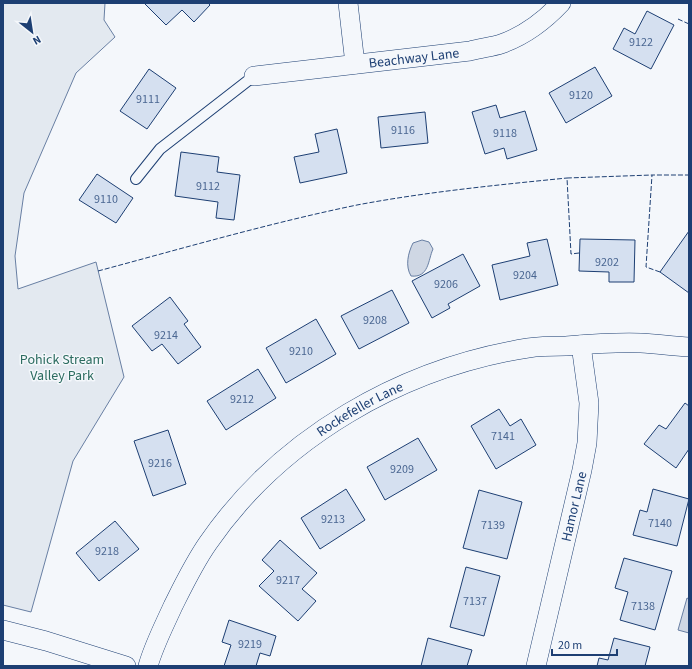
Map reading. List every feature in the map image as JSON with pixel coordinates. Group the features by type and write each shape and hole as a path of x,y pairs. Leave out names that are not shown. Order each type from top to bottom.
{"street":[{"path":"348,3 355,64"},
{"name":"Beachway Lane","path":"254,76 470,51 501,44 528,30 552,12 561,3"},
{"name":"Rockefeller Lane","path":"148,666 154,646 190,571 208,543 229,515 255,486 283,460 310,438 342,417 375,398 406,383 442,369 485,357 529,348 640,343 689,347"},
{"name":"Hamor Lane","path":"536,666 587,443 589,403 581,345"},
{"path":"3,630 46,641 126,666"}],"lane":[{"path":"136,179 160,149 254,76"}],"green space":[{"name":"Pohick Stream Valley Park","path":"3,3 105,3 104,20 115,37 76,73 24,193 15,256 18,289 96,262 124,377 73,461 31,612 3,605"}],"shaded area":[{"path":"422,240 429,242 433,249 429,263 425,271 421,274 411,276 408,268 410,251 413,243"},
{"path":"687,598 689,599 689,633 678,630"}],"building":[{"path":"208,3 210,5 194,22 182,10 166,25 145,4"},
{"path":"647,11 674,25 651,69 613,49 624,28 635,34"},
{"path":"595,67 612,96 566,123 549,93"},
{"path":"149,69 176,88 147,129 120,111"},
{"path":"496,105 500,118 525,111 537,150 507,159 504,148 485,154 472,112"},
{"path":"425,112 428,143 381,148 378,117"},
{"path":"337,129 347,173 300,183 294,157 319,152 315,134"},
{"path":"181,152 219,157 217,172 240,175 234,220 216,218 218,202 175,196"},
{"path":"97,174 133,198 116,223 79,200"},
{"path":"689,231 689,293 660,272"},
{"path":"547,239 558,285 500,300 492,265 530,256 527,243"},
{"path":"580,239 635,240 634,282 609,282 609,272 579,271"},
{"path":"463,254 480,286 448,304 450,308 432,318 412,281"},
{"path":"392,290 409,323 359,349 341,316"},
{"path":"170,297 188,321 184,324 201,347 178,364 162,344 152,351 132,326"},
{"path":"316,319 336,354 286,383 266,348"},
{"path":"258,369 276,398 226,430 207,401"},
{"path":"685,403 689,406 689,449 676,468 644,444 659,425 666,429"},
{"path":"499,409 510,426 521,419 536,445 496,469 471,426"},
{"path":"168,430 186,484 153,496 134,441"},
{"path":"418,438 437,470 385,500 367,467"},
{"path":"346,489 365,520 320,549 301,518"},
{"path":"653,489 689,499 677,546 633,535 640,510 647,512"},
{"path":"479,490 522,502 507,559 463,548"},
{"path":"115,521 139,549 99,581 76,553"},
{"path":"280,540 317,573 302,589 316,601 298,621 259,586 274,571 262,560"},
{"path":"624,558 672,571 655,630 620,620 628,592 615,588"},
{"path":"466,567 500,576 484,636 450,627"},
{"path":"229,620 276,636 270,656 260,653 256,666 224,666 231,645 222,642"},
{"path":"428,638 472,650 467,666 421,666"},
{"path":"614,638 650,647 645,666 597,666 599,658 608,660"}],"fence":[{"path":"678,19 689,24"},
{"path":"579,253 571,254 567,178 652,175"},
{"path":"660,272 646,267 652,175 689,175"},
{"path":"98,271 259,228 357,205 383,200 488,186 567,178"}]}
